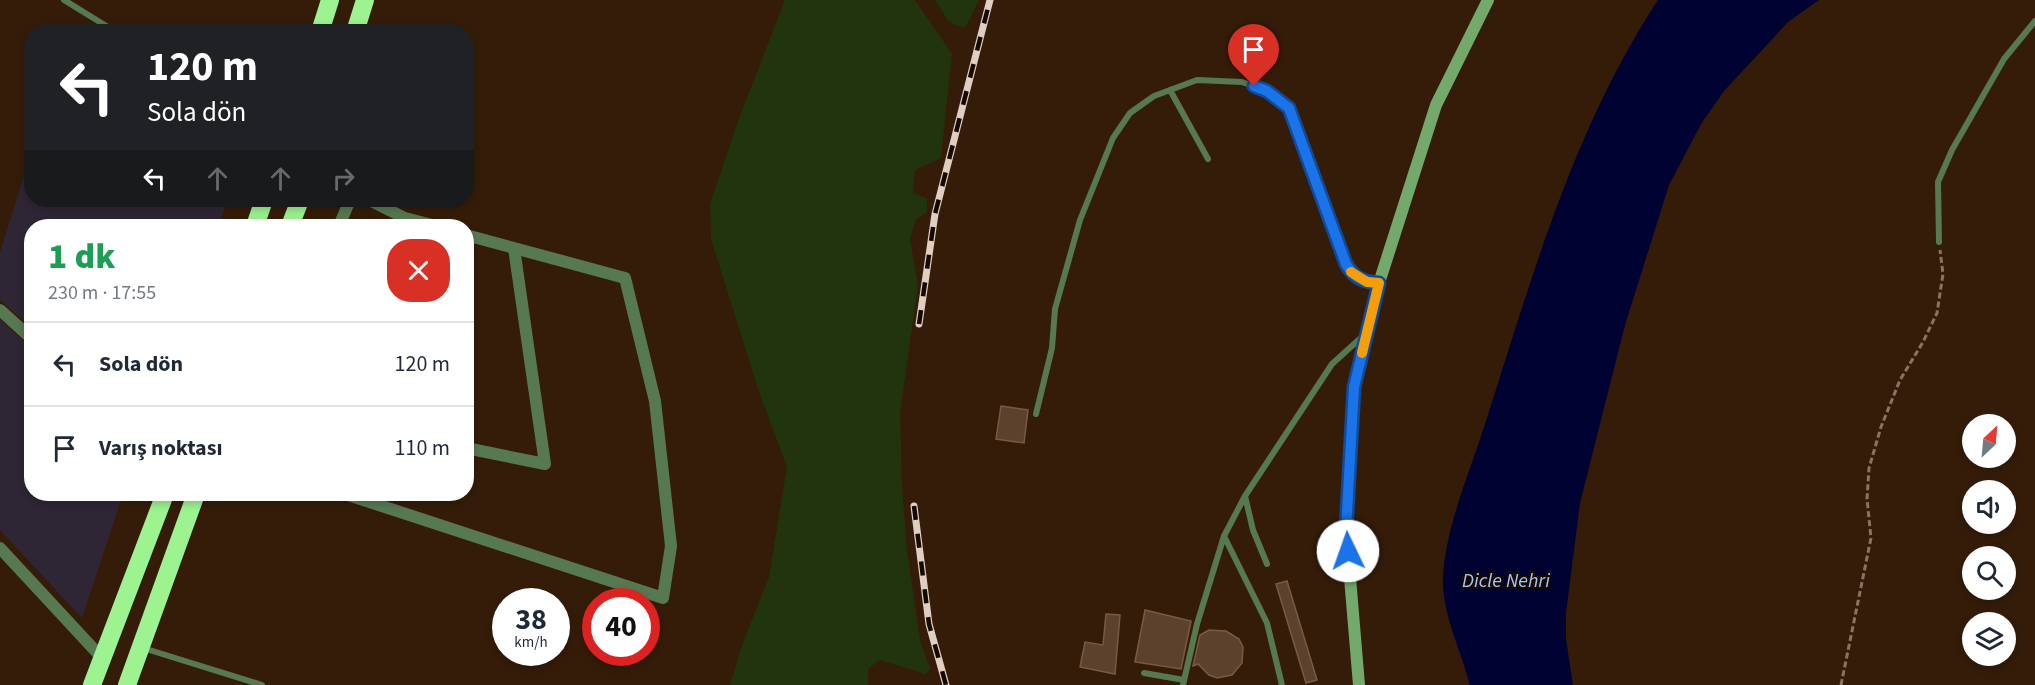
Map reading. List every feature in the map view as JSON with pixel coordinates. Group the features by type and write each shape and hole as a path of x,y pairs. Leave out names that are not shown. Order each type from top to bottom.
{"highway":[{"path":"322,24 330,0"},
{"path":"358,24 365,0"},
{"path":"92,685 162,501"},
{"path":"128,685 194,501"}],"street":[{"path":"1359,685 1346,530 1354,387 1379,283 1436,105 1488,0"},
{"path":"381,207 401,219"},
{"path":"366,501 663,598 671,546 655,400 625,279 474,237"},
{"path":"474,450 545,464 514,248"},
{"path":"0,310 24,332"},
{"path":"0,548 102,658"}],"lane":[{"path":"64,0 103,24"},
{"path":"1939,242 1938,182 1952,150 2004,59 2035,21"},
{"path":"1036,414 1052,348 1058,296 1080,220 1113,138 1130,113 1154,96 1197,80 1242,82 1267,91 1289,108 1346,264 1353,276 1367,282 1379,283"},
{"path":"1170,90 1208,159"},
{"path":"1144,673 1183,683 1197,624 1224,536 1245,496 1332,363 1367,333"},
{"path":"1245,496 1253,530 1267,564"},
{"path":"1224,536 1267,623 1282,685"},
{"path":"142,648 262,685"}],"path":[{"path":"1841,685 1871,538 1867,499 1869,468 1881,426 1900,380 1937,313 1943,274 1939,242"}],"shaded area":[{"path":"24,176 24,207 225,207 221,219 24,219 24,321 0,300 0,252"},
{"path":"0,319 24,341 24,501 121,501 82,618 0,530"}],"green space":[{"path":"785,0 915,0 952,54 941,158 915,170 913,193 927,198 927,212 916,219 910,239 918,285 900,413 907,550 920,640 930,668 926,674 880,660 868,669 868,685 730,685 742,645 769,577 787,467 759,392 711,239 710,204 738,121"},
{"path":"935,0 979,0 965,28 949,22"}],"water":[{"name":"Dicle Nehri","path":"1658,0 1819,0 1788,22 1724,91 1701,124 1669,185 1625,325 1580,503 1566,613 1566,639 1573,685 1470,685 1448,617 1443,589 1445,555 1454,515 1558,203 1602,99 1628,49"}],"building":[{"path":"1001,406 1028,410 1024,443 996,439"},
{"path":"1287,581 1317,680 1306,683 1276,584"},
{"path":"1145,610 1191,621 1181,669 1135,662"},
{"path":"1106,614 1120,615 1115,674 1080,667 1085,642 1103,645"},
{"path":"1209,630 1226,631 1239,639 1243,647 1242,663 1232,675 1217,678 1209,675 1198,664 1193,666 1200,635"}],"railway":[{"path":"919,324 935,214 990,0"},
{"path":"914,506 929,624 946,685"}],"slow traffic":[{"path":"1351,272 1353,276 1367,282 1379,283 1362,353"}],"route":[{"path":"1254,86 1267,91 1289,108 1302,138 1346,264 1353,276 1367,282 1379,283 1354,387 1346,530 1348,551"}]}
